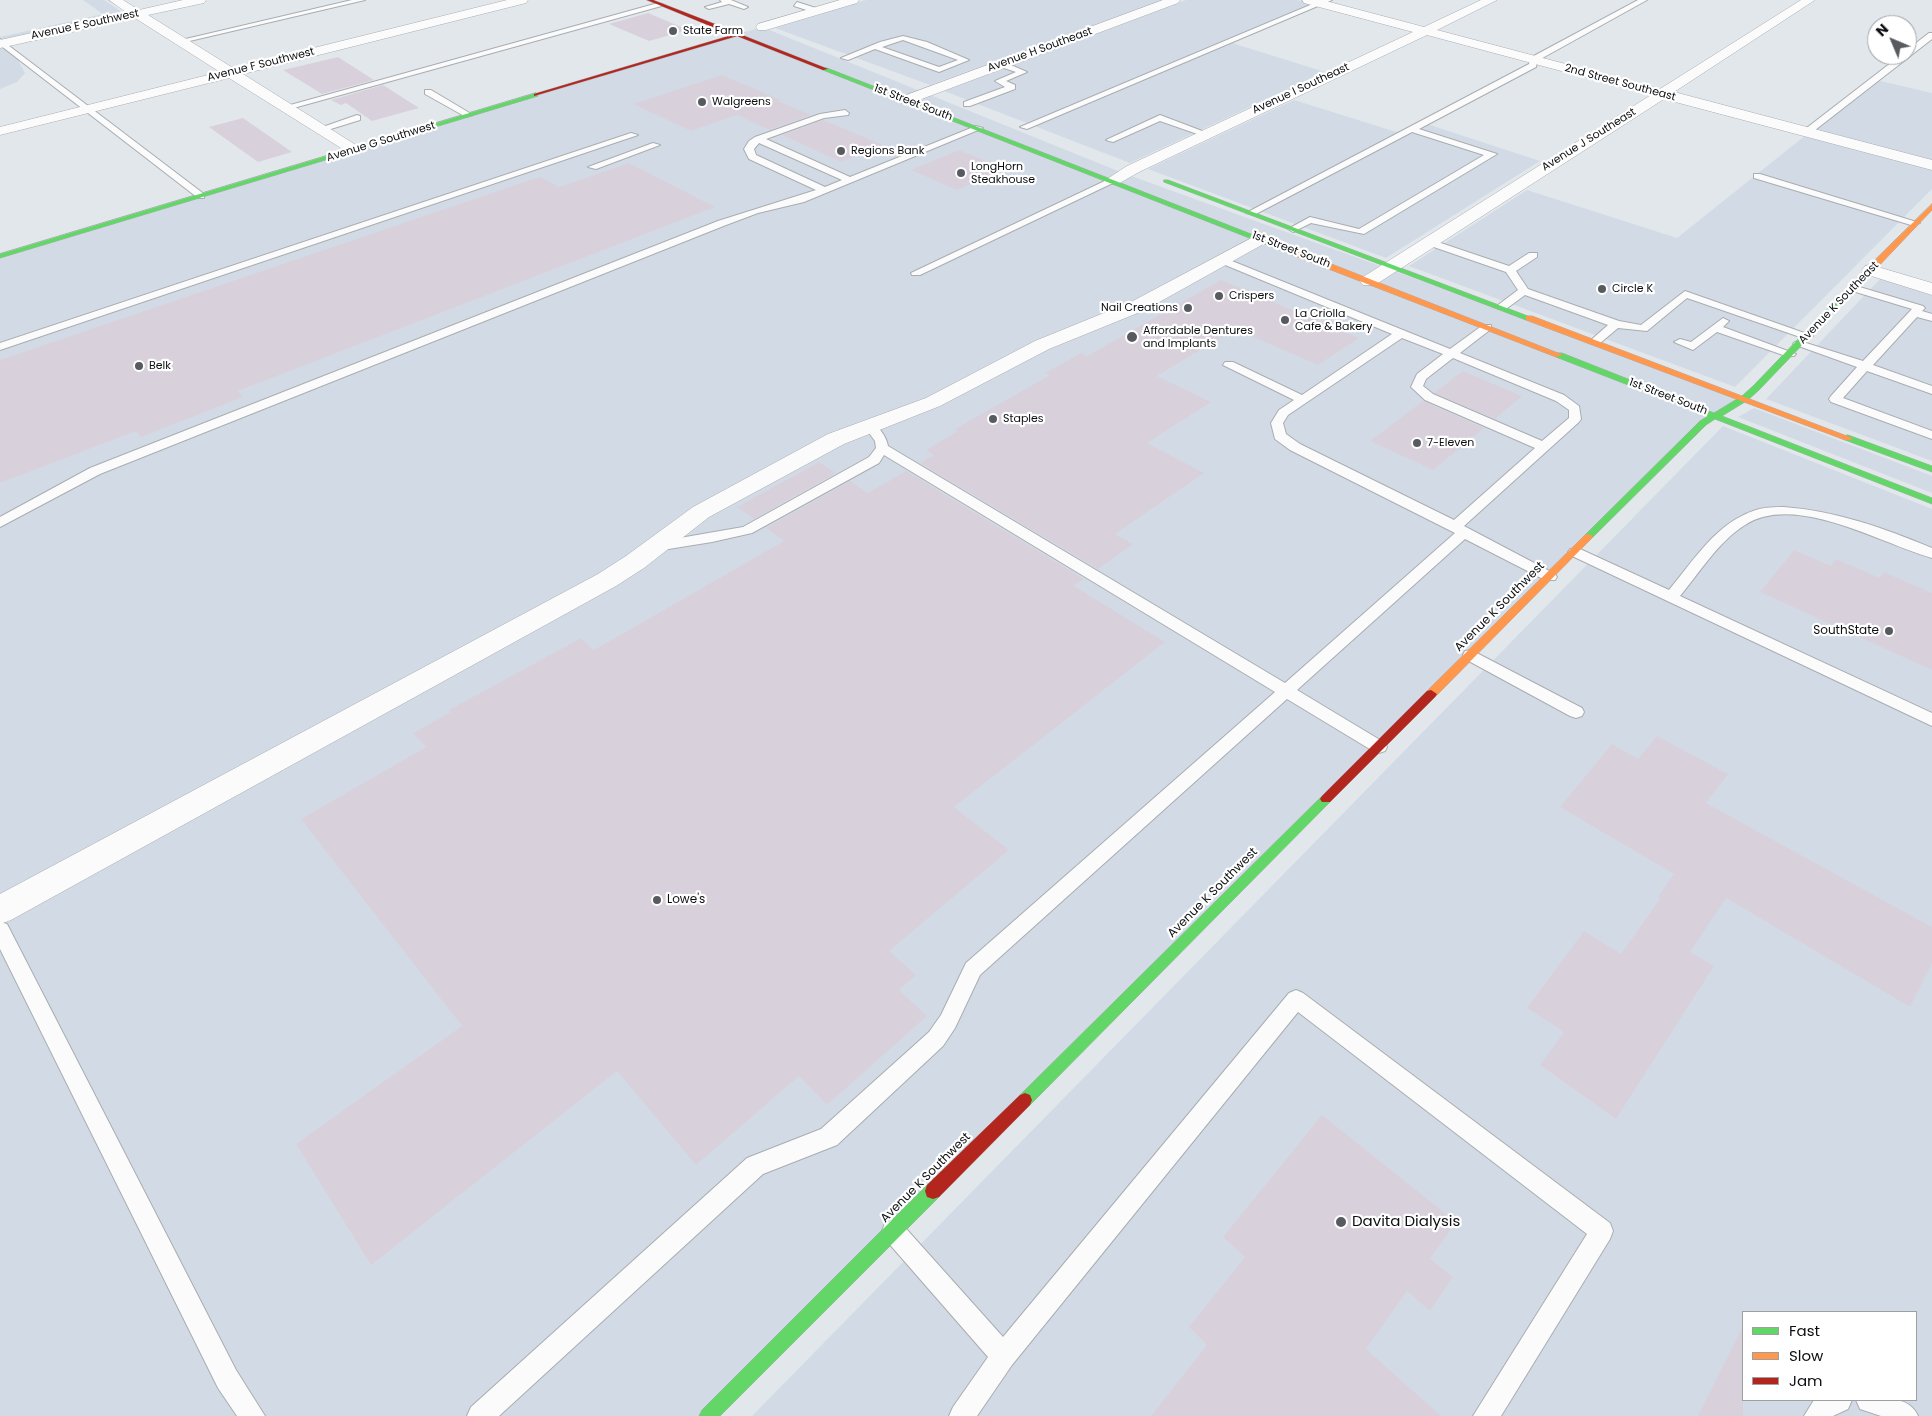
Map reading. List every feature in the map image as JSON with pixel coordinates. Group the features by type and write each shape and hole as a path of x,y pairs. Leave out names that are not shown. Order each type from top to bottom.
{"main road":[{"name":"1st Street South","path":"649,0 1932,501"},
{"path":"704,5 731,15"},
{"path":"747,22 778,33"},
{"name":"Avenue G Southwest","path":"0,256 762,27"},
{"path":"840,56 862,64"},
{"name":"1st Street South","path":"913,84 983,111"},
{"path":"1020,125 1042,134"},
{"name":"1st Street South","path":"1114,162 1932,469"},
{"name":"Avenue K Southeast","path":"1745,398 1790,354 1932,206"},
{"name":"Avenue K Southwest","path":"708,1416 1703,423 1745,398"}],"street":[{"path":"115,0 354,150"},
{"name":"Avenue E Southwest","path":"1,43 200,0"},
{"name":"Avenue F Southwest","path":"0,131 522,0"},
{"path":"762,27 850,0"},
{"name":"Avenue H Southeast","path":"906,100 1174,0"},
{"name":"Avenue I Southeast","path":"1112,181 1206,134 1491,0"},
{"name":"Avenue J Southeast","path":"1369,281 1810,0"},
{"name":"2nd Street Southeast","path":"1319,1 1533,60 1932,165"},
{"path":"0,910 607,580 718,502 836,439 933,402 1042,345 1138,306 1261,238"},
{"path":"1871,270 1932,289"}],"lane":[{"path":"181,41 361,0"},
{"path":"1251,213 1533,65 1533,60 1643,0"},
{"path":"704,5 726,1 744,7"},
{"path":"1020,125 1319,1"},
{"path":"797,4 816,11"},
{"path":"287,108 661,5"},
{"path":"1917,47 1932,35"},
{"path":"840,56 904,38 966,60 939,70 876,47"},
{"path":"1,43 201,196"},
{"path":"957,63 981,72"},
{"path":"958,101 1012,87 999,81 1023,72 1001,64"},
{"path":"1807,132 1893,65"},
{"path":"428,92 469,115"},
{"path":"760,140 823,116 845,113"},
{"path":"320,129 357,118"},
{"path":"1110,140 1160,118 1206,134"},
{"path":"0,523 94,470 722,223 755,211 801,200 846,180 979,128"},
{"path":"1293,229 1310,220 1360,232 1492,154 1411,129"},
{"path":"0,347 634,135"},
{"path":"760,140 846,180"},
{"path":"760,140 846,180"},
{"path":"760,140 788,141"},
{"path":"593,167 656,145"},
{"path":"1757,176 1915,223"},
{"path":"916,273 1112,181"},
{"path":"1429,242 1510,270 1524,291 1616,324 1653,327 1686,294 1734,311 1865,366 1932,390"},
{"path":"1510,270 1534,255"},
{"path":"480,1416 755,1166 771,1157 813,1145 829,1137 936,1039 948,1024 963,983 973,969 1286,691 1575,419 1576,409 1560,398 1222,260"},
{"path":"1854,288 1919,308 1835,399 1932,435"},
{"path":"1502,307 1524,291"},
{"path":"1684,339 1693,347 1734,311"},
{"path":"1914,313 1932,318"},
{"path":"1595,342 1616,324"},
{"path":"1698,326 1790,354"},
{"path":"1487,327 1420,377 1417,386 1422,392 1544,447"},
{"path":"1401,333 1283,413 1276,423 1280,436 1550,577"},
{"path":"1229,365 1303,400"},
{"path":"656,546 712,538 747,530 874,460 882,448 881,441 869,425"},
{"path":"882,448 1379,747"},
{"path":"1671,597 1719,540 1743,520 1768,512 1799,512 1838,518 1932,553"},
{"path":"1575,552 1932,720"},
{"path":"1471,655 1576,712"},
{"path":"0,930 227,1379 252,1416"},
{"path":"962,1416 1003,1356 1296,999 1602,1231 1486,1416"},
{"path":"893,1231 1003,1356"},
{"path":"1818,1416 1824,1407 1837,1401"},
{"path":"1873,1401 1885,1404 1905,1416"}],"shaded area":[{"path":"83,0 104,0 125,14 0,41 0,37 103,14"},
{"path":"866,0 1162,0 930,85 775,28"},
{"path":"1186,0 1297,0 1320,6 1229,42 1325,72 1130,163 944,91"},
{"path":"762,27 1123,173 1745,398 1714,415 708,1416 0,1416 0,256"},
{"path":"10,45 25,73 17,82 0,89 0,47"},
{"path":"1876,80 1932,93 1932,161 1813,130"},
{"path":"1294,100 1406,135 1427,124 1540,161 1386,258 1148,169"},
{"path":"1806,135 1932,169 1932,189 1735,387 1409,266 1527,190 1677,238"},
{"path":"1881,278 1932,295 1932,461 1766,399"},
{"path":"1754,408 1932,476 1932,493 1738,417"},
{"path":"1723,426 1932,509 1932,1416 752,1416"}],"building":[{"path":"648,13 688,30 649,41 609,24"},
{"path":"338,57 374,80 322,94 283,70"},
{"name":"Walgreens","path":"722,75 811,115 770,130 737,115 691,131 633,104"},
{"path":"383,85 419,108 372,121 346,103 341,105 331,100"},
{"path":"243,118 292,152 258,162 209,127"},
{"name":"Regions Bank","path":"823,120 883,145 841,162 782,135"},
{"name":"LongHorn Steakhouse","path":"959,150 1006,169 957,190 911,170"},
{"path":"629,163 715,207 238,391 243,397 141,437 136,431 0,483 0,360 536,178 541,177 559,187"},
{"path":"1221,280 1359,338 1318,365 1235,329 1157,376 1211,402 1147,443 1204,473 1115,534 1133,544 1098,569 920,463 934,455 926,450 958,431 955,429 1050,375 1045,373 1081,353 1087,356"},
{"path":"1463,371 1522,396 1495,419 1434,393"},
{"name":"7-Eleven","path":"1423,401 1484,428 1433,470 1370,441"},
{"path":"819,462 836,473 754,519 737,507"},
{"name":"Lowe's","path":"906,471 1084,579 1074,586 1165,642 954,807 1009,850 889,951 916,975 899,990 927,1016 827,1105 799,1076 696,1165 617,1071 371,1265 296,1144 462,1026 301,819 426,747 413,733 451,712 449,710 581,638 594,650 784,541 766,528 850,481 868,493"},
{"name":"SouthState","path":"1794,550 1831,566 1836,559 1880,578 1884,572 1932,593 1932,670 1760,592"},
{"path":"1657,736 1728,774 1706,803 1932,927 1932,963 1910,1007 1726,898 1690,952 1714,966 1616,1119 1540,1065 1564,1032 1527,1008 1584,931 1621,954 1660,899 1658,897 1674,874 1560,807 1612,744 1638,759"},
{"path":"1322,1115 1456,1222 1430,1259 1453,1277 1430,1311 1407,1291 1366,1349 1441,1416 1151,1416 1207,1345 1189,1327 1245,1257 1223,1237"},
{"path":"1742,1328 1743,1416 1698,1416"}],"traffic: fast":[{"path":"825,69 1298,254"},
{"path":"0,256 536,95"},
{"path":"1166,181 1529,318"},
{"path":"1588,537 1703,423 1745,398 1756,388 1871,269"},
{"path":"1559,355 1932,501"},
{"path":"1848,438 1932,469"},
{"path":"1025,1100 1326,799"},
{"path":"708,1416 933,1191"}],"traffic: slow":[{"path":"1871,269 1932,206"},
{"path":"1298,254 1559,355"},
{"path":"1529,318 1848,438"},
{"path":"1431,694 1588,537"}],"traffic: jam":[{"path":"649,0 825,69"},
{"path":"536,95 743,33"},
{"path":"1326,799 1431,694"},
{"path":"933,1191 1025,1100"}],"place":[{"name":"State Farm","path":"673,31"},
{"name":"Walgreens","path":"702,102"},
{"name":"Regions Bank","path":"841,151"},
{"name":"LongHorn Steakhouse","path":"961,173"},
{"name":"Circle K","path":"1602,289"},
{"name":"Crispers","path":"1219,296"},
{"name":"Nail Creations","path":"1188,308"},
{"name":"La Criolla Cafe & Bakery","path":"1285,320"},
{"name":"Affordable Dentures and Implants","path":"1132,337"},
{"name":"Belk","path":"139,366"},
{"name":"Staples","path":"993,419"},
{"name":"7-Eleven","path":"1417,443"},
{"name":"SouthState","path":"1889,631"},
{"name":"Lowe's","path":"657,900"},
{"name":"Davita Dialysis","path":"1341,1222"}]}
